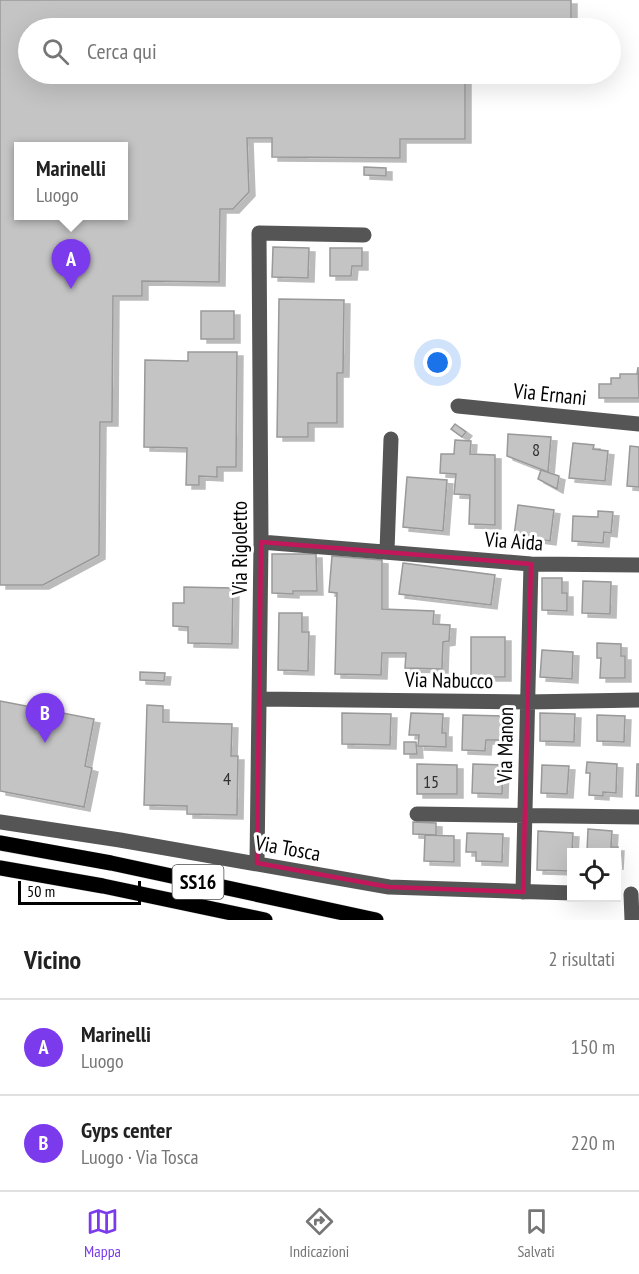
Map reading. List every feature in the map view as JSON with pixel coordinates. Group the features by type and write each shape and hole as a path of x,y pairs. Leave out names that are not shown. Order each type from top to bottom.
{"main road":[{"name":"SS16","path":"0,843 111,863 376,920"},
{"name":"SS16","path":"0,868 103,886 265,920"}],"street":[{"name":"Via Rigoletto","path":"257,863 261,542 259,233 364,235"},
{"name":"Via Ernani","path":"458,406 639,424"},
{"path":"387,551 391,439"},
{"name":"Via Aida","path":"261,542 531,564 639,565"},
{"name":"Via Manon","path":"523,892 531,564"},
{"name":"Via Nabucco","path":"259,699 527,702 639,700"},
{"path":"417,814 639,818"},
{"name":"Via Tosca","path":"0,822 257,863 389,887 567,893"},
{"path":"629,894 632,920"}],"highlighted area":[{"path":"261,542 531,564 523,892 389,887 257,863"}],"building":[{"path":"0,0 571,0 571,18 18,18 18,84 465,84 465,139 400,139 400,158 272,157 272,138 247,138 249,192 233,209 220,209 219,282 142,281 142,296 113,296 112,422 100,422 99,555 43,585 0,585"},
{"path":"364,167 386,168 386,176 364,175"},
{"path":"273,247 309,248 308,278 272,277"},
{"path":"330,248 362,248 362,266 352,266 351,276 330,276"},
{"path":"279,299 344,300 343,373 337,373 337,423 308,423 308,437 277,437"},
{"path":"201,311 234,311 234,339 201,339"},
{"path":"188,352 237,352 236,467 217,467 217,477 199,476 199,485 186,485 187,448 144,447 145,360 188,361"},
{"path":"638,367 639,398 599,398 599,384 611,384 611,378 620,378 620,374 637,374"},
{"path":"455,424 466,432 462,437 451,429"},
{"path":"508,434 551,437 548,472 507,456"},
{"path":"455,440 471,441 470,454 495,455 495,525 469,524 470,495 454,494 456,474 440,473 441,454 454,454"},
{"path":"573,443 594,445 593,449 608,451 605,481 569,478"},
{"path":"630,446 639,447 639,487 627,486"},
{"path":"541,470 559,476 557,489 538,479"},
{"path":"407,477 447,480 443,531 403,527"},
{"path":"518,505 554,510 550,541 514,536"},
{"path":"598,511 613,512 611,533 604,532 603,543 572,541 573,516 598,517"},
{"path":"272,554 316,554 317,591 293,591 293,594 272,593"},
{"path":"332,556 382,560 382,609 434,611 433,624 450,625 449,641 443,642 442,669 405,668 406,653 382,653 381,675 335,674 337,593 329,592"},
{"path":"403,563 495,575 491,605 399,594"},
{"path":"542,578 562,578 562,593 567,593 567,611 542,610"},
{"path":"583,581 611,582 610,614 582,613"},
{"path":"184,587 233,588 232,644 188,643 188,627 173,626 173,603 184,603"},
{"path":"279,613 302,613 302,632 309,632 308,671 278,670"},
{"path":"471,637 505,637 505,677 471,677"},
{"path":"597,643 621,644 621,656 625,656 625,678 600,678 601,658 597,658"},
{"path":"542,650 573,652 572,679 540,677"},
{"path":"140,672 165,673 164,681 140,680"},
{"path":"0,701 94,719 85,766 92,768 84,807 0,791"},
{"path":"147,705 163,706 163,722 232,724 231,756 238,756 237,815 187,814 187,806 144,805"},
{"path":"342,713 391,714 390,745 342,744"},
{"path":"411,713 443,714 442,733 446,733 446,747 418,746 419,735 409,735"},
{"path":"540,713 575,714 574,742 540,741"},
{"path":"463,715 504,716 504,740 486,740 485,751 462,750"},
{"path":"597,715 625,716 624,742 597,741"},
{"path":"404,742 416,742 417,754 404,754"},
{"path":"587,762 617,764 616,793 603,792 603,796 589,795 590,773 586,773"},
{"path":"417,764 457,765 457,794 417,794"},
{"path":"473,764 503,765 502,794 472,793"},
{"path":"637,764 639,764 639,796 636,796"},
{"path":"542,765 569,766 567,794 541,793"},
{"path":"413,822 436,823 436,835 413,834"},
{"path":"588,829 612,831 611,847 618,847 618,848 587,848"},
{"path":"538,831 573,833 572,848 567,848 567,871 537,870"},
{"path":"467,833 503,834 502,862 476,861 476,852 466,852"},
{"path":"425,835 454,836 454,862 424,861"}],"place":[{"name":"Marinelli","path":"71,289"},
{"name":"Gyps center","path":"45,743"}]}
